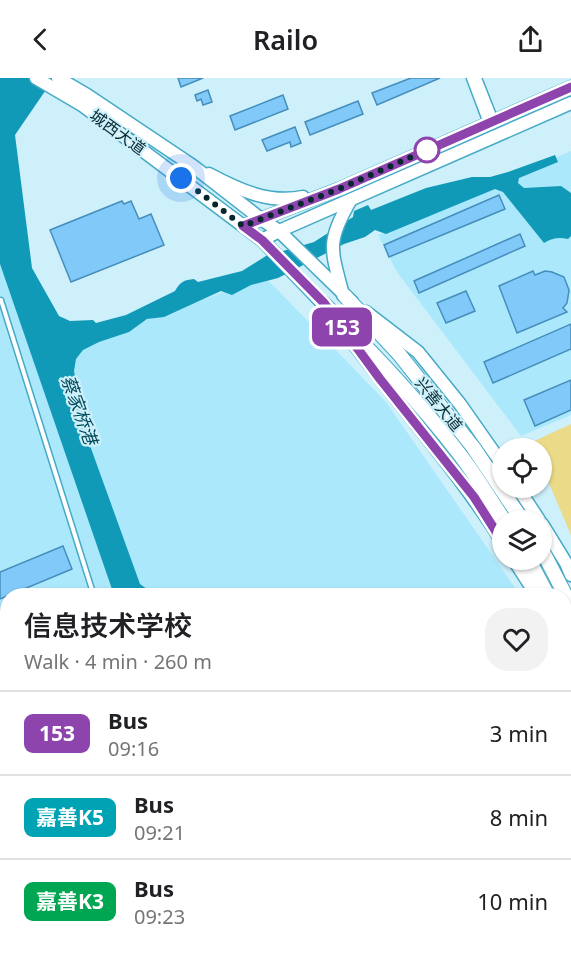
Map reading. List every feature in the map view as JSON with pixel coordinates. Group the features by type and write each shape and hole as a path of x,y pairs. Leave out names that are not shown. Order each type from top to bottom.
{"highway":[{"name":"兴善大道","path":"344,296 399,354 473,447 515,510"},
{"name":"兴善大道","path":"324,303 385,365 462,457 497,510"},
{"path":"552,569 562,588"},
{"path":"535,570 545,588"}],"main road":[{"name":"城西大道","path":"36,78 85,100 193,166 279,231 344,296 418,352 460,404 492,450"},
{"name":"城西大道","path":"58,78 181,178 262,240 296,274 324,303 380,379 474,497 492,525"},
{"path":"243,226 339,189 571,87"},
{"path":"262,240 571,104"},
{"path":"193,166 241,192 287,200 339,189"},
{"path":"344,296 333,260 332,247 337,224 350,201"},
{"path":"552,541 571,575"},
{"path":"520,570 532,588"}],"street":[{"path":"471,78 491,122"},
{"path":"477,78 491,122"}],"lane":[{"path":"1,300 91,588"}],"shaded area":[{"path":"571,151 571,415 521,436 397,272 378,235"},
{"path":"0,264 35,361 265,277 386,402 492,555 492,570 503,570 515,588 0,588"},
{"path":"571,424 571,535 552,490 552,438 541,438"}],"water":[{"name":"蔡家桥港","path":"0,78 54,78 15,135 32,268 59,316 70,321 93,320 96,323 126,315 175,291 185,281 194,279 198,282 242,271 266,256 314,242 353,217 354,211 368,205 371,210 426,188 472,177 490,177 555,155 558,162 519,178 518,183 524,188 561,186 571,193 571,236 568,239 556,238 544,243 503,192 495,189 386,234 375,230 365,237 344,244 278,278 251,285 232,295 221,291 164,317 147,319 129,332 83,350 76,359 74,371 88,440 140,584 145,588 112,588 0,264"}],"building":[{"path":"178,78 203,78 181,87"},
{"path":"411,78 440,78 377,105 372,93"},
{"path":"208,90 212,102 203,105 201,99 197,101 195,95"},
{"path":"283,95 288,109 235,130 230,116"},
{"path":"358,101 363,114 310,135 305,122"},
{"path":"295,127 301,143 291,147 290,142 267,151 262,140"},
{"path":"499,195 505,209 389,257 384,245"},
{"path":"122,201 124,204 131,201 139,219 151,214 164,245 71,282 50,230"},
{"path":"520,234 525,246 419,293 414,281"},
{"path":"533,271 535,275 545,271 564,277 569,290 567,303 563,308 567,312 517,333 499,286"},
{"path":"466,291 475,311 446,323 437,303"},
{"path":"571,324 571,349 493,383 484,362"},
{"path":"571,380 571,410 535,426 524,400"},
{"path":"63,546 72,569 26,588 0,588 0,572"}],"bus line":[{"name":"153","path":"492,525 474,497 380,379 324,303 262,240 243,226 339,189 571,87"}],"route":[{"path":"181,178 243,226 339,189 427,150"}]}
